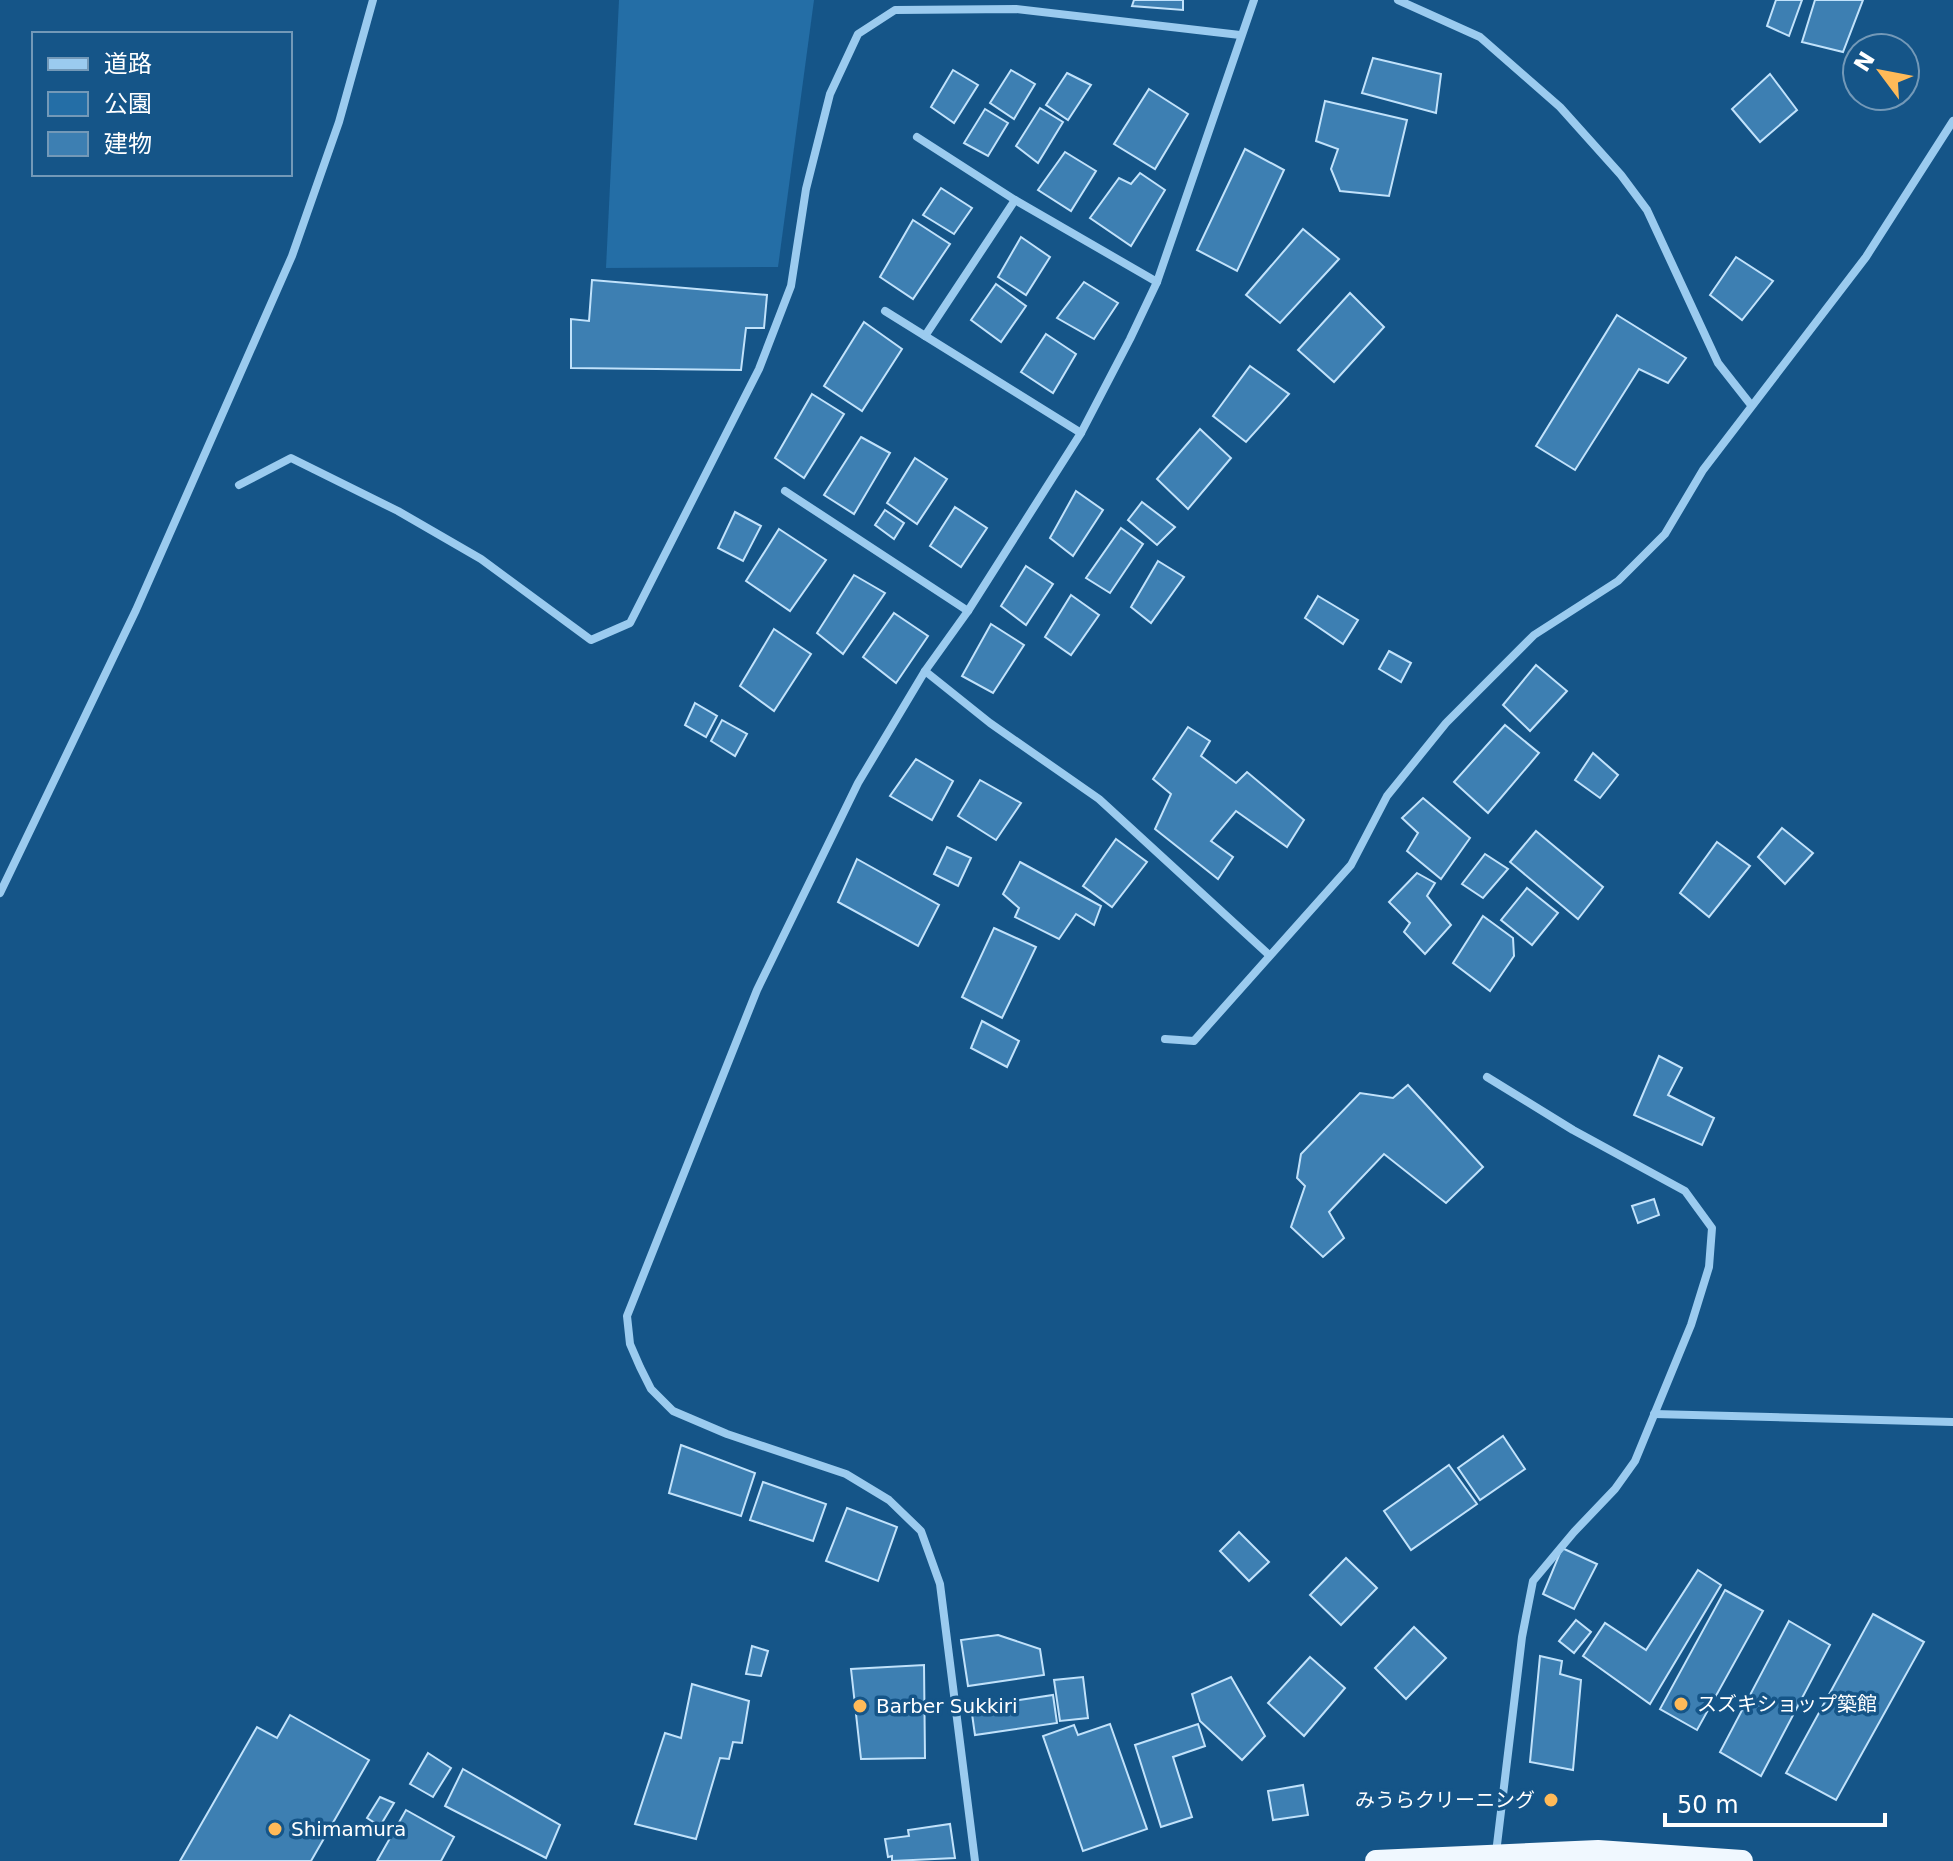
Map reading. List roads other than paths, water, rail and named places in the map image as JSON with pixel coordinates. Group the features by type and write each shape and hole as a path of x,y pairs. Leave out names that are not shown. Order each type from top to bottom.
{"highway":[{"path":"1376,1861 1598,1851 1742,1861"}],"street":[{"path":"0,893 136,610 286,270 339,122 373,0"},
{"path":"975,1861 940,1584 921,1531 889,1500 846,1474 727,1434 673,1411 651,1389 640,1367 630,1344 627,1316 757,990 858,783 925,671 968,611 1081,433 1157,282 1254,0"},
{"path":"1398,0 1480,37 1560,107 1621,175 1647,210 1718,363 1751,405"},
{"path":"239,485 291,458 398,511 481,559 591,640 630,623 759,369 791,286 806,189 830,94 858,34 895,10 1016,9 1240,35"},
{"path":"1165,1039 1194,1041 1268,954 1351,865 1387,796 1477,690 1534,635 1618,581 1665,534 1703,470 1866,257 1953,121"},
{"path":"917,137 1015,200 1157,282"},
{"path":"925,336 1015,200"},
{"path":"885,311 1081,433"},
{"path":"785,491 968,611"},
{"path":"925,671 990,723 1099,799 1268,954"},
{"path":"1487,1077 1573,1130 1685,1191 1712,1228 1709,1267 1691,1325 1635,1461 1615,1489 1533,1581 1487,1856"},
{"path":"1654,1414 1953,1422"}],"place":[{"name":"スズキショップ築館","path":"1681,1704"},
{"name":"Barber Sukkiri","path":"860,1706"},
{"name":"みうらクリーニング","path":"1551,1800"},
{"name":"Shimamura","path":"275,1829"}]}
